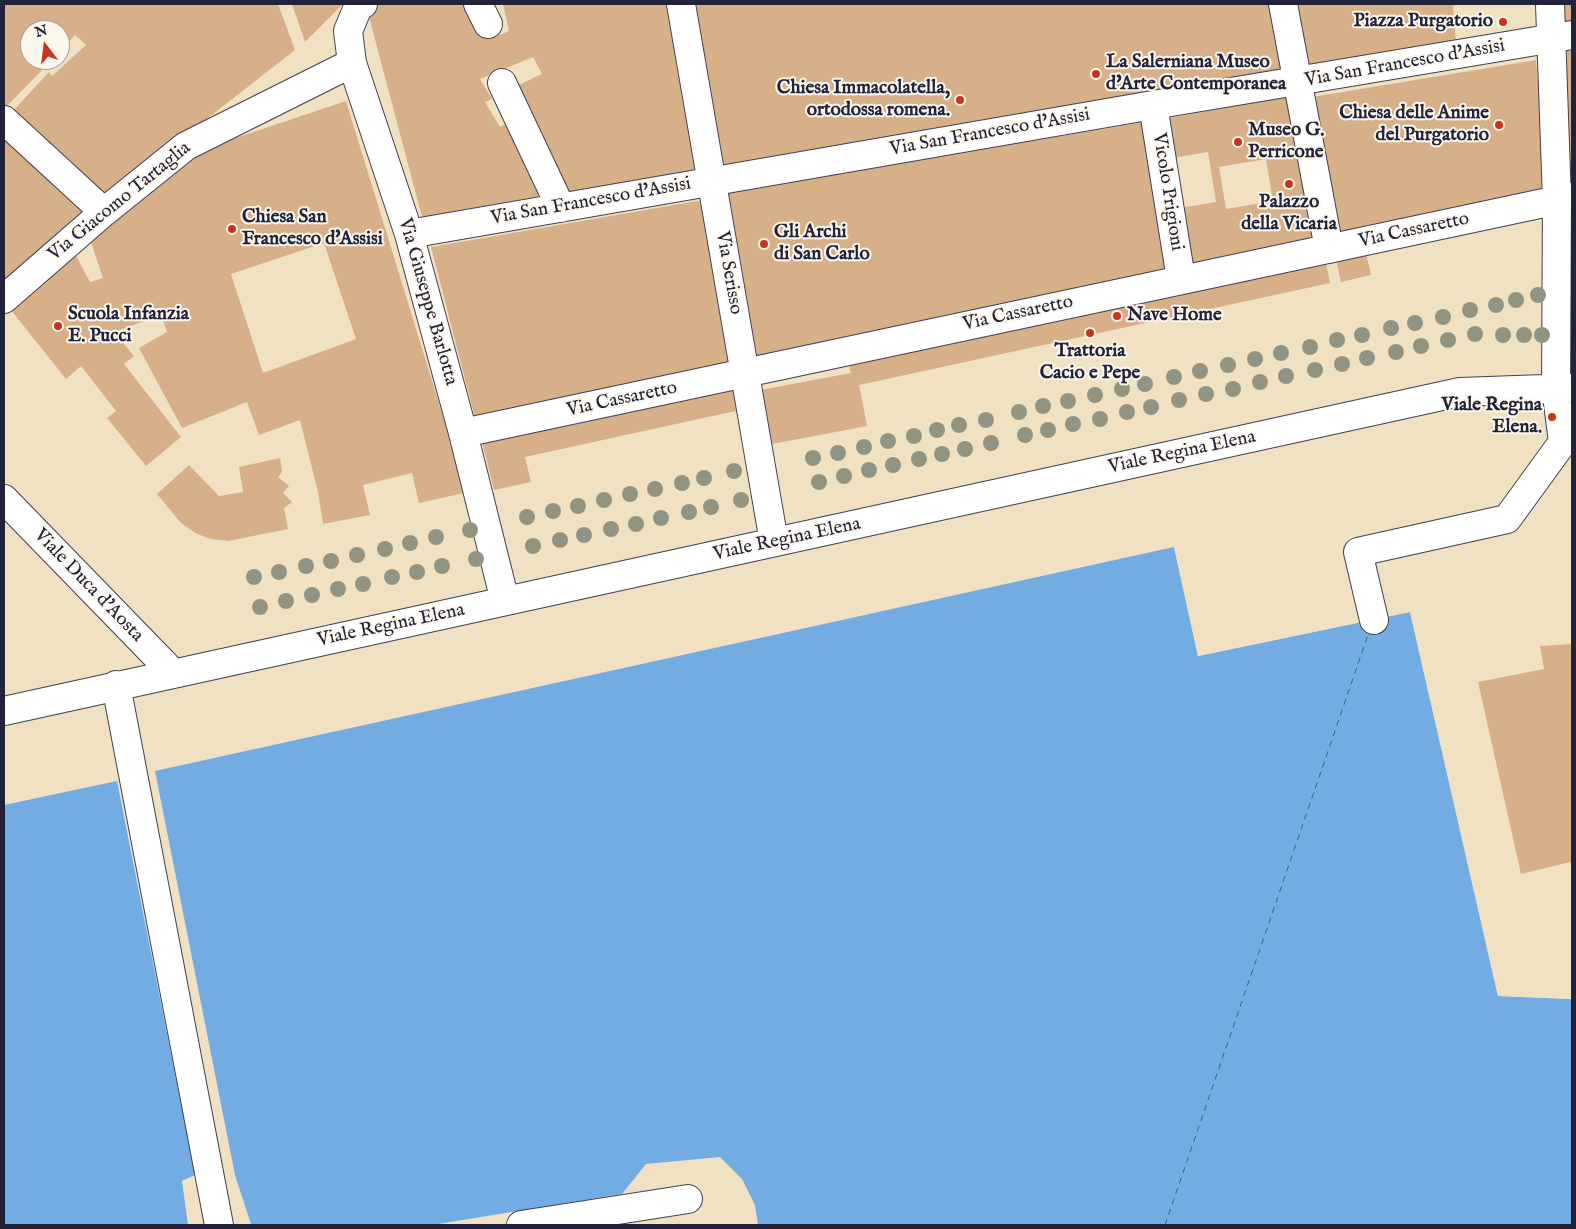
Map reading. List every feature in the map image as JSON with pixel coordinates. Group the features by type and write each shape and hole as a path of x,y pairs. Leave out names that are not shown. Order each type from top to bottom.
{"street":[{"name":"Via Serisso","path":"681,4 774,542"},
{"path":"1283,4 1296,83 1329,249"},
{"path":"1374,620 1358,552 1507,519 1564,442 1565,199 1562,37 1550,4"},
{"name":"Via Giuseppe Barlotta","path":"361,5 348,31 352,63 409,234 463,433 505,601"},
{"name":"Via San Francesco d'Assisi","path":"409,234 1153,105 1296,83 1562,37"},
{"name":"Via Giacomo Tartaglia","path":"4,298 104,212 186,146 352,63"},
{"path":"502,83 561,208"},
{"name":"Vicolo Prigioni","path":"1153,105 1180,279"},
{"path":"4,120 104,212"},
{"name":"Via Cassaretto","path":"463,433 1180,279 1565,199"},
{"name":"Viale Regina Elena","path":"4,711 1460,392 1564,388"},
{"name":"Viale Duca d'Aosta","path":"4,499 173,673"},
{"path":"116,686 219,1225"},
{"path":"521,1225 688,1199"}],"water":[{"path":"1174,547 1198,656 1410,612 1498,996 1572,999 1572,1225 758,1225 755,1205 742,1179 720,1157 646,1164 622,1194 432,1225 251,1224 235,1175 155,771"},
{"path":"117,781 195,1175 182,1181 188,1225 4,1225 4,805"}],"pier":[{"path":"1174,547 1177,547 1199,653 1412,610 1500,994 1572,997 1572,999 1498,996 1410,612 1198,656"}],"building":[{"path":"4,4 278,4 295,50 108,196 12,112 49,72 52,76 59,70 70,70 70,60 86,45 75,35 70,40 70,20 20,20 20,70 42,70 6,107 4,105"},
{"path":"292,4 343,4 305,42"},
{"path":"377,4 472,4 490,39 509,31 503,4 669,4 698,173 560,195 512,88 542,74 533,57 480,79 492,99 485,102 500,127 515,118 552,194 422,217 367,9"},
{"path":"694,4 1273,4 1285,73 720,170"},
{"path":"1295,4 1460,4 1453,6 1456,42 1307,73"},
{"path":"1562,4 1572,4 1572,24 1562,25"},
{"path":"1572,49 1572,186 1564,188 1566,50"},
{"path":"1536,60 1547,193 1331,234 1306,98"},
{"name":"Palazzo della Vicaria","path":"1293,95 1318,237 1184,270 1174,209 1216,202 1208,152 1166,159 1159,120","holes":["1266,159 1273,201 1226,209 1219,167"]},
{"path":"346,101 457,462 464,493 419,503 412,473 363,485 370,515 323,524 318,492 300,420 259,435 247,402 182,428 139,348 167,332 161,315 114,332 134,356 124,364 181,437 146,466 107,418 116,411 81,366 66,379 7,305 73,250 90,282 103,278 89,236 191,153","holes":["324,243 356,339 263,373 231,274"]},
{"path":"1151,121 1175,271 752,363 721,193"},
{"path":"4,140 88,214 4,286"},
{"path":"703,200 734,364 475,418 431,247"},
{"path":"1572,207 1572,274 1568,275 1566,208"},
{"path":"1364,244 1371,275 1341,282 1334,251"},
{"path":"1324,252 1330,283 859,385 867,426 767,445 755,391 851,373 847,356"},
{"path":"735,382 740,410 525,457 531,482 494,490 480,433"},
{"path":"280,458 282,472 278,477 289,486 283,493 292,502 284,508 288,529 228,541 211,539 197,534 181,523 157,494 189,465 219,496 243,492 239,467"},
{"path":"1572,644 1572,864 1570,862 1521,874 1478,682 1544,669 1540,646"}],"ferry route":[{"path":"1165,1225 1369,632"}],"place":[{"name":"Piazza Purgatorio","path":"1503,22"},
{"name":"La Salerniana Museo d'Arte Contemporanea","path":"1096,74"},
{"name":"Chiesa Immacolatella, ortodossa romena.","path":"960,100"},
{"name":"Chiesa delle Anime del Purgatorio","path":"1499,125"},
{"name":"Museo G. Perricone","path":"1238,142"},
{"name":"Palazzo della Vicaria","path":"1289,184"},
{"name":"Chiesa San Francesco d'Assisi","path":"232,229"},
{"name":"Gli Archi di San Carlo","path":"764,244"},
{"name":"Nave Home","path":"1117,316"},
{"name":"Scuola Infanzia E. Pucci","path":"58,326"},
{"name":"Trattoria Cacio e Pepe","path":"1090,333"},
{"name":"Viale Regina Elena.","path":"1552,417"}]}
